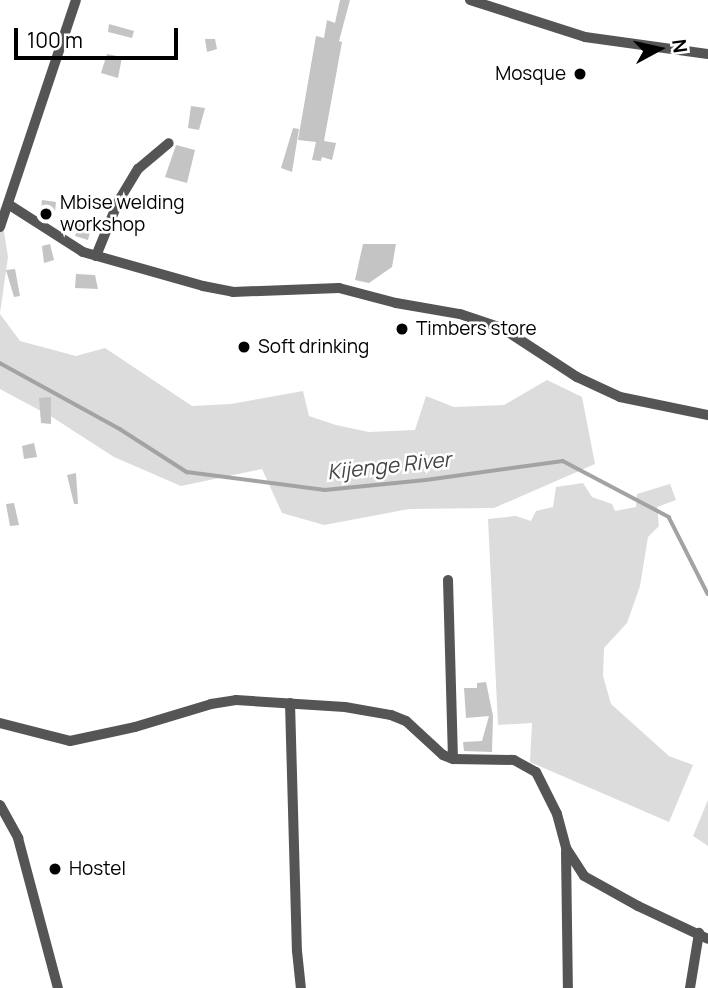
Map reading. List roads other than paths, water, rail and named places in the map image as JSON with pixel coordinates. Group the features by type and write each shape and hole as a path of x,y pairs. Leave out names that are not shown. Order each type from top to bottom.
{"street":[{"path":"0,227 76,0"},
{"path":"470,0 585,37 708,54"},
{"path":"96,256 118,202 138,169 169,143"},
{"path":"8,204 72,246 96,256 225,291 339,288 396,303 460,314 502,328 577,377 620,397 708,415"},
{"path":"448,580 453,759"},
{"path":"0,723 70,741 135,727 211,704 236,701 290,703 345,707 391,715 407,721 443,755 453,759 514,760 536,772 557,814 566,848 568,988"},
{"path":"290,703 297,951 301,988"},
{"path":"0,805 18,838 58,988"},
{"path":"566,848 584,876 638,906 703,936 691,988"}],"waterway":[{"name":"Kijenge River","path":"0,363 120,429 187,472 325,490 426,480 563,461 669,517 708,594"}],"place":[{"name":"Mosque","path":"580,74"},
{"name":"Mbise welding workshop","path":"46,214"},
{"name":"Timbers store","path":"402,329"},
{"name":"Soft drinking","path":"244,347"},
{"name":"Hostel","path":"55,869"}]}
